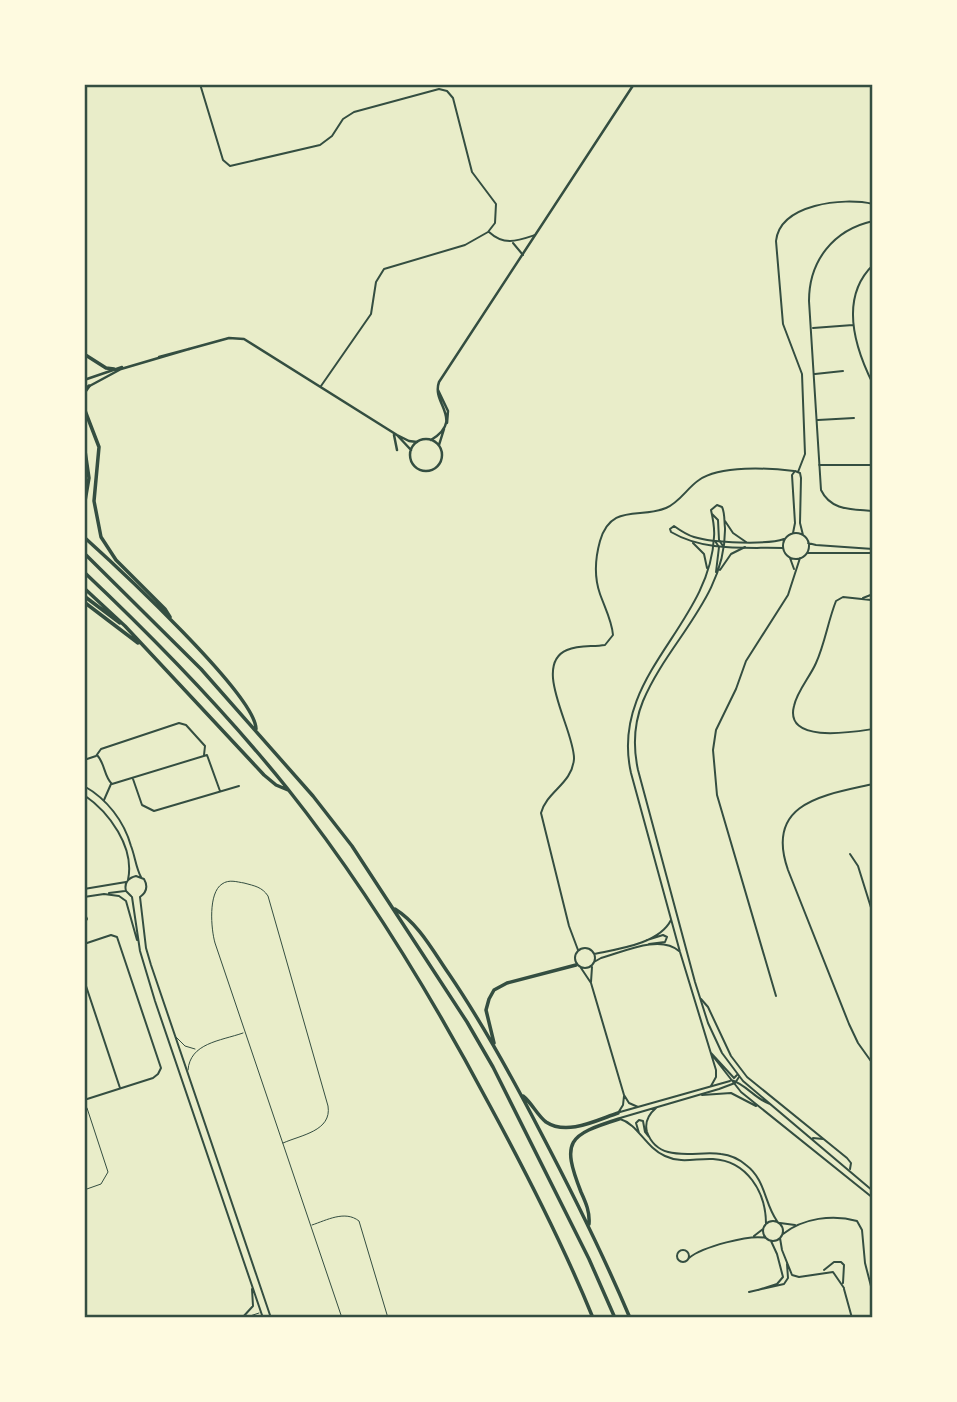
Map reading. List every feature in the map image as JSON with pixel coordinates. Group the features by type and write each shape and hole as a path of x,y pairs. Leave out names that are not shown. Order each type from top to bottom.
{"highway":[{"path":"84,354 106,368 114,369"},
{"path":"84,408 99,447 94,501 101,537 111,554 165,609 170,620"},
{"path":"84,444 89,478 84,507"},
{"path":"84,537 196,646 251,712 256,729"},
{"path":"84,553 181,649 256,729 333,822 394,909 493,1067 580,1239 615,1318"},
{"path":"84,572 193,680 289,791 375,907 440,1013 552,1225 593,1318"},
{"path":"84,588 125,625 275,785 289,791"},
{"path":"84,596 115,621 125,625"},
{"path":"84,602 145,647"},
{"path":"394,909 409,919 421,933 469,1004 497,1052 588,1226 630,1318"},
{"path":"497,1052 486,1010 494,990 509,983 576,965"},
{"path":"521,1095 545,1120 558,1127 573,1127 618,1113"},
{"path":"588,1226 588,1208 570,1163 571,1148 576,1138 585,1130 619,1119"}],"main road":[{"path":"84,380 114,369 229,338 241,338 397,435 417,442 431,440 439,434 446,420 446,410 437,394 437,387 634,84"},
{"path":"86,389 121,369 189,349"},
{"path":"439,445 449,416 439,395 441,380"},
{"path":"392,432 397,450"},
{"path":"397,435 411,451 414,465 423,470 430,470 440,461 442,452 439,445 431,440"},
{"path":"411,451 417,442"}],"street":[{"path":"200,84 223,160 230,166 316,147 329,139 348,115 445,90 453,97 474,176 496,204 496,219 488,232 455,249 384,269 376,282 374,307 367,321 321,387"},
{"path":"776,996 717,795 713,750 716,730 746,661 788,596 794,570 806,553 808,543 800,523 799,472 805,454 802,374 783,324 777,232 786,218 810,208 845,201 873,204"},
{"path":"873,221 845,232 831,243 819,258 810,281 820,486 828,501 841,508 873,511"},
{"path":"488,232 497,239 512,243 523,254"},
{"path":"512,243 536,235"},
{"path":"873,265 858,287 854,303 854,325 859,352 873,384"},
{"path":"811,328 854,325"},
{"path":"814,374 843,371"},
{"path":"817,420 854,418"},
{"path":"819,465 870,465"},
{"path":"793,533 794,471"},
{"path":"638,1107 629,1103 624,1095 591,983 576,965 574,958 578,950 541,813 546,802 568,778 574,757 552,677 553,664 558,656 566,651 605,645 613,635 596,576 602,535 609,524 619,516 665,508 679,499 698,480 715,472 799,472"},
{"path":"711,1086 716,1072 631,773 628,737 632,710 641,688 684,618 707,570 714,546 712,514 714,506 721,506 724,510 725,540 717,573"},
{"path":"712,514 718,520 719,540 724,546"},
{"path":"724,521 734,535 746,542"},
{"path":"783,548 693,543 671,532 671,527 674,526 694,537 746,542 784,539 793,533 803,535"},
{"path":"784,539 783,548 794,570"},
{"path":"714,540 719,546 717,573"},
{"path":"693,543 705,556 707,570"},
{"path":"808,543 873,548"},
{"path":"746,547 729,555 695,617 646,696 637,721 635,742 638,770 714,1038 738,1076 873,1191"},
{"path":"806,553 873,553"},
{"path":"789,557 800,558"},
{"path":"862,598 872,595 872,602 862,598 841,597 835,601 821,653 796,701 793,713 798,725 810,732 873,729"},
{"path":"84,760 97,755 101,749 181,722 205,746 203,756"},
{"path":"97,755 102,760 111,784 103,801"},
{"path":"111,784 203,756 210,758 220,791"},
{"path":"133,778 142,805 151,810 239,786"},
{"path":"873,784 824,795 806,803 795,813 787,826 783,848 788,870 852,1031 873,1064"},
{"path":"84,786 103,801 123,826 141,877 147,886 140,897 132,897"},
{"path":"84,795 105,813 117,830 128,862 126,891"},
{"path":"850,854 858,866 873,914"},
{"path":"84,889 118,885 136,876 141,877"},
{"path":"84,897 126,891"},
{"path":"126,891 132,897 139,943"},
{"path":"104,894 119,896 127,901 155,1001 263,1318"},
{"path":"140,897 146,948 271,1318"},
{"path":"84,915 87,920 84,924"},
{"path":"644,940 664,931 671,919"},
{"path":"84,944 111,935 117,937 160,1065 160,1072 155,1077 84,1100"},
{"path":"581,968 593,964 599,958 664,942 667,938 663,935 594,954"},
{"path":"645,946 667,944 680,952"},
{"path":"578,950 588,948 594,954"},
{"path":"591,983 594,954"},
{"path":"84,980 120,1088"},
{"path":"155,1001 162,999"},
{"path":"701,999 708,1007 728,1051 742,1072 849,1159 850,1169"},
{"path":"710,1052 734,1078 738,1076"},
{"path":"710,1052 731,1082 757,1106 873,1198"},
{"path":"736,1081 738,1076"},
{"path":"618,1113 736,1081 761,1100 771,1104"},
{"path":"619,1119 702,1095 731,1082"},
{"path":"702,1095 731,1093 757,1106"},
{"path":"618,1113 623,1105 624,1095"},
{"path":"652,1139 647,1132 646,1123 649,1114 656,1108"},
{"path":"619,1119 630,1123 655,1151 673,1159 719,1160 742,1170 760,1194 766,1224 753,1237"},
{"path":"641,1137 636,1124 639,1120 643,1121 646,1134 661,1147 677,1154 717,1153 741,1161 760,1180 783,1234"},
{"path":"812,1138 823,1139"},
{"path":"771,1241 780,1238 796,1225 825,1218 851,1219 859,1223 863,1236 864,1263 873,1294"},
{"path":"766,1224 773,1221 796,1225"},
{"path":"764,1228 766,1238"},
{"path":"697,1252 684,1262 678,1259 679,1252 697,1252 753,1237 771,1241 783,1278 779,1283 758,1290"},
{"path":"780,1238 787,1264 795,1277 820,1272 835,1273 844,1289 852,1318"},
{"path":"686,1251 689,1258"},
{"path":"820,1272 834,1262 841,1262 844,1265 844,1289"},
{"path":"749,1292 786,1282 787,1264"},
{"path":"242,1318 253,1306 252,1284"},
{"path":"262,1313 271,1318"}],"lane":[{"path":"283,1143 323,1126 328,1119 328,1106 266,893 255,886 233,881 223,883 215,895 212,929 244,1032 342,1318"},
{"path":"188,1073 189,1059 197,1049 244,1032"},
{"path":"173,1034 185,1046 197,1049"},
{"path":"84,1191 101,1184 108,1169 87,1108"},
{"path":"311,1226 345,1215 359,1221 388,1318"},
{"path":"242,1318 262,1313"}]}
